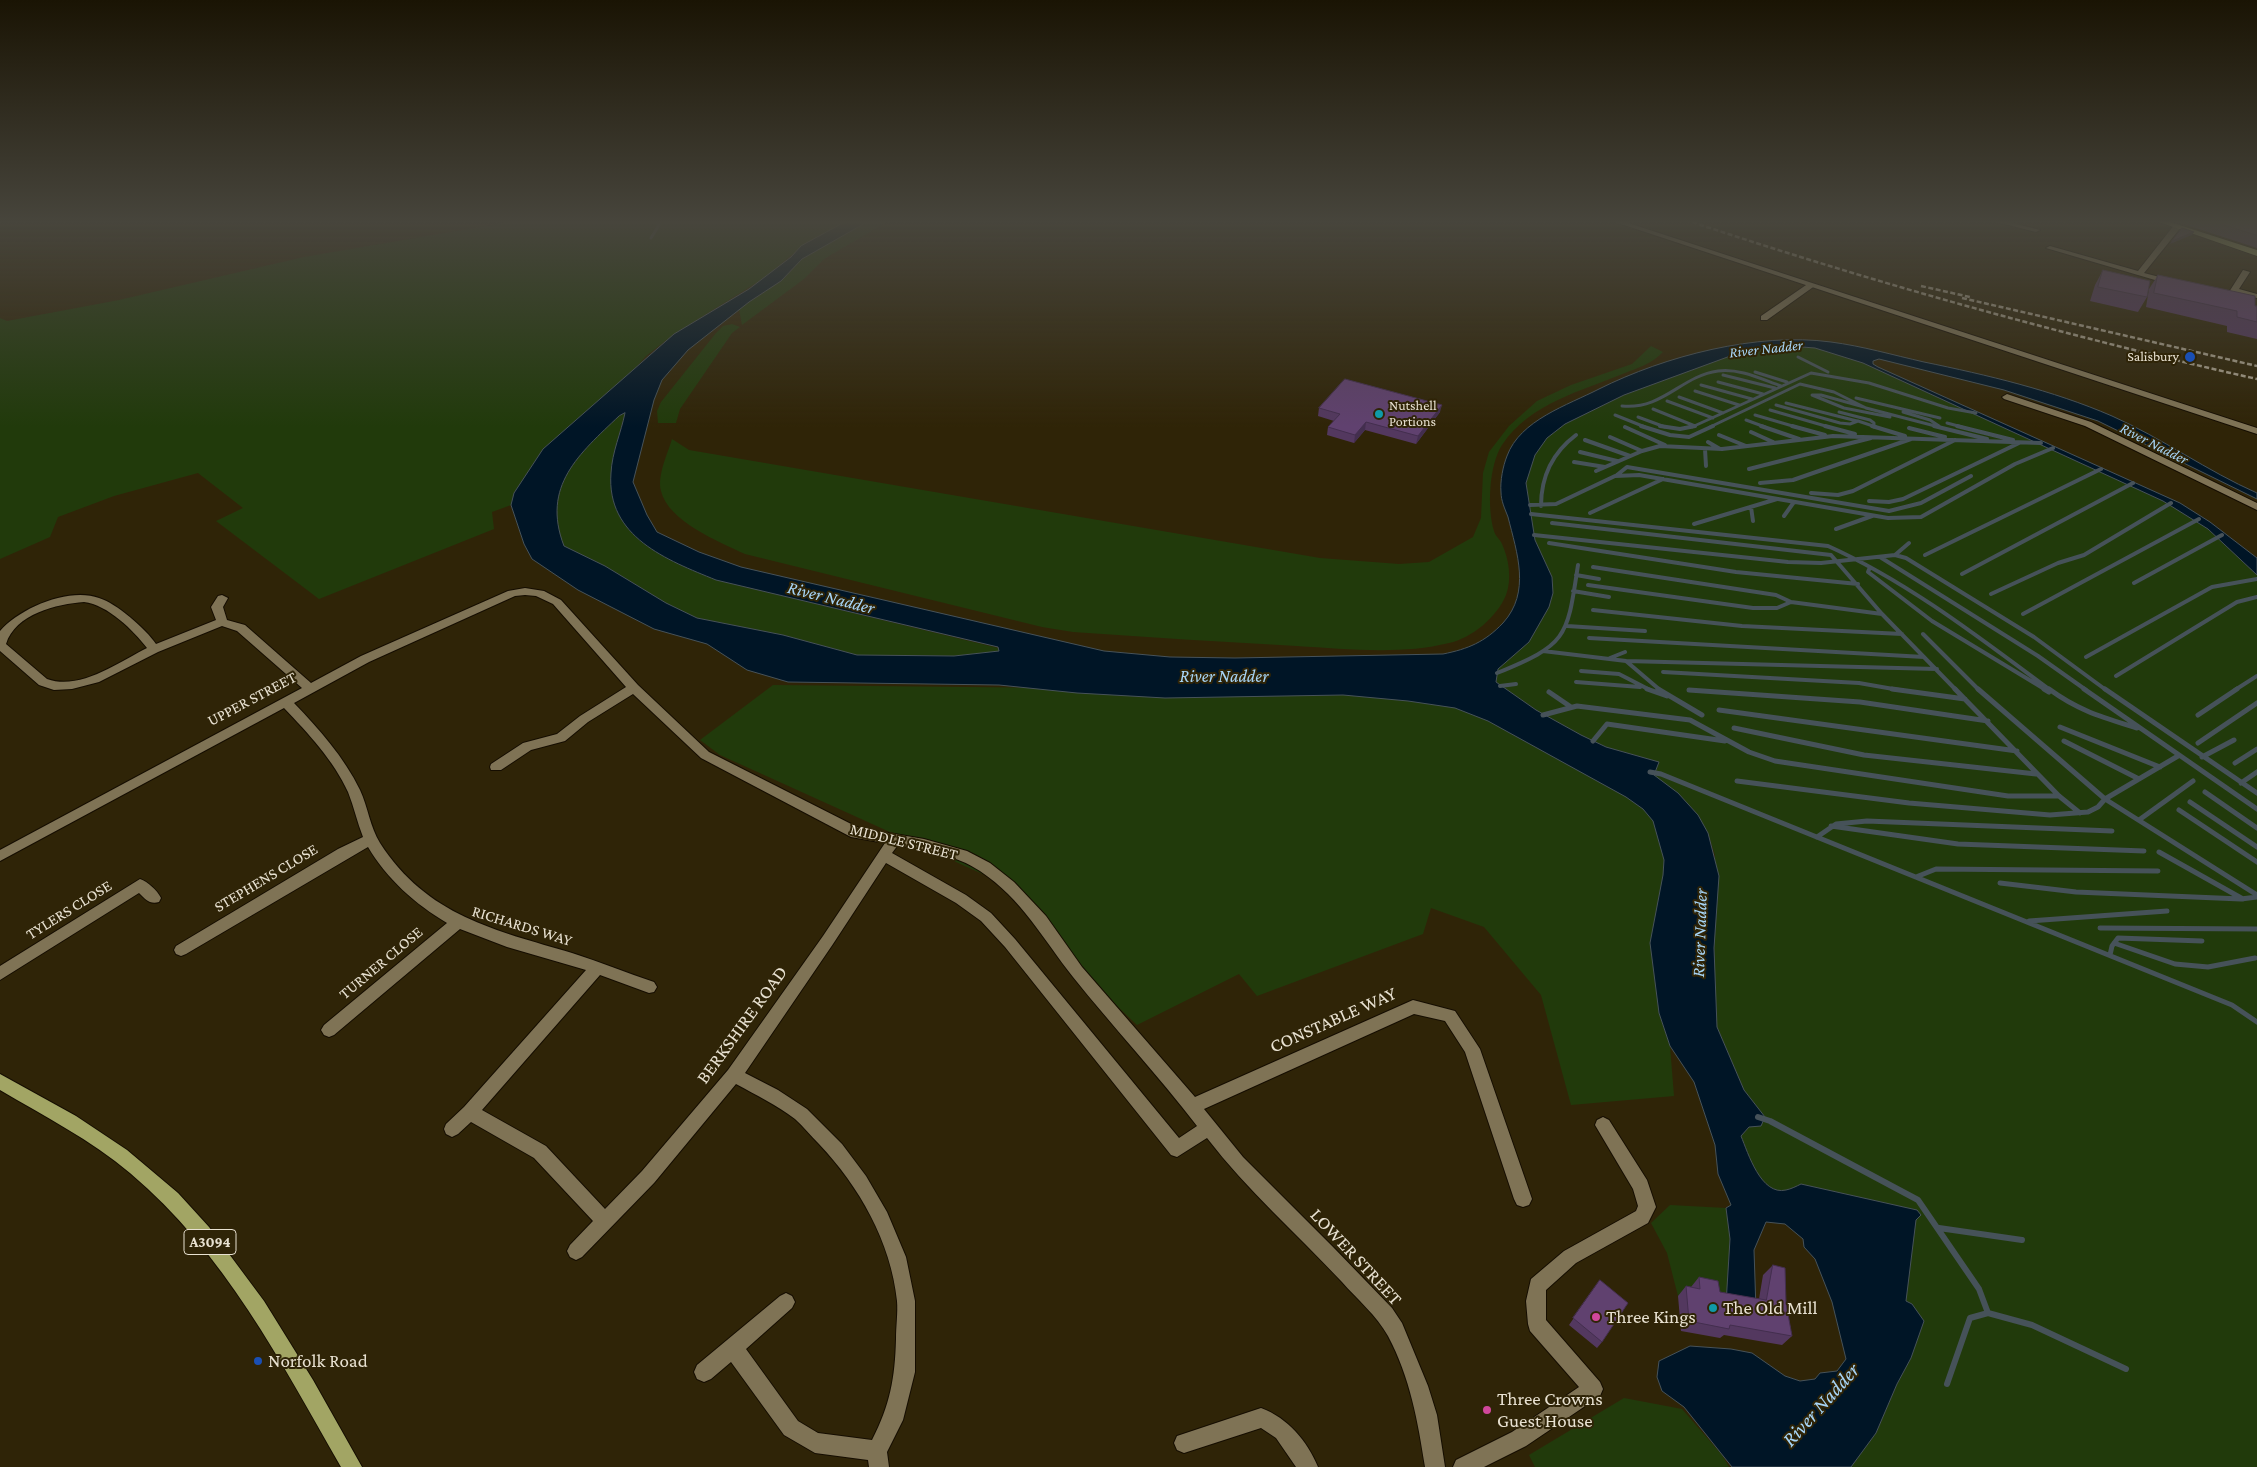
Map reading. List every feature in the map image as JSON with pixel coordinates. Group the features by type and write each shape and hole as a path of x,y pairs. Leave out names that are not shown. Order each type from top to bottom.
{"main road":[{"name":"A3094","path":"0,1081 83,1128 139,1169 180,1208 220,1254 272,1329 352,1467"}],"street":[{"path":"1764,318 1803,290"},
{"path":"1832,290 2257,431"},
{"path":"2219,297 2231,301 2235,290"},
{"path":"2237,290 2257,296"},
{"path":"2006,397 2088,424 2257,507"},
{"name":"MIDDLE STREET","path":"529,590 540,592 557,602 634,688 705,755 856,833 924,844 962,855 985,867 1009,886 1041,920 1077,971 1192,1106"},
{"name":"UPPER STREET","path":"0,856 308,688 366,659 512,592 529,590"},
{"path":"222,598 217,607 222,622"},
{"path":"154,649 150,643 102,603 93,599 61,601 32,612 10,627 0,640 0,645 43,682 54,686 72,685 95,679 154,649 222,622 241,628 308,688"},
{"path":"496,767 527,746 561,738 584,720 634,688"},
{"name":"RICHARDS WAY","path":"285,701 347,778 359,802 371,839 390,867 413,891 457,923 500,940 563,957 649,987"},
{"name":"BERKSHIRE ROAD","path":"576,1251 648,1177 734,1075 885,856 895,838"},
{"name":"STEPHENS CLOSE","path":"181,950 343,852 371,839"},
{"name":"MIDDLE STREET","path":"885,856 961,898 986,917 1010,943 1177,1149 1209,1127"},
{"name":"TYLERS CLOSE","path":"0,974 140,886 154,898"},
{"name":"TURNER CLOSE","path":"328,1030 457,923"},
{"path":"452,1130 597,969"},
{"name":"CONSTABLE WAY","path":"1192,1106 1413,1007 1450,1016 1472,1049 1523,1198"},
{"path":"733,1348 791,1428 815,1443 878,1459 893,1420 905,1372 906,1301 897,1257 877,1211 860,1182 836,1150 801,1114 772,1094 734,1075"},
{"name":"LOWER STREET","path":"1192,1106 1262,1190 1364,1291 1395,1330 1418,1386 1427,1415 1435,1467"},
{"path":"470,1112 540,1152 604,1221"},
{"path":"1463,1467 1519,1439 1593,1389 1537,1324 1535,1301 1537,1285 1570,1257 1642,1217 1647,1207 1641,1186 1603,1125"},
{"path":"704,1372 786,1302"},
{"path":"1184,1443 1261,1418 1272,1421 1281,1429 1308,1467"}],"green space":[{"path":"160,290 744,290 674,334 646,356 632,372 543,449 514,493 511,505 492,512 494,529 319,599 216,521 243,508 198,473 114,496 58,517 50,537 0,559 0,318 7,321"},
{"path":"767,290 789,290 742,325 739,309"},
{"path":"732,324 740,327 732,333 680,409 676,423 658,423 657,411 661,402 716,333 723,326"},
{"path":"1651,346 1663,352 1645,365 1558,400 1542,409 1527,419 1502,445 1494,464 1492,475 1490,511 1495,534 1502,544 1508,563 1509,583 1506,595 1497,611 1475,631 1458,640 1431,647 1393,650 1354,650 1073,632 1042,627 745,554 709,537 684,521 673,512 666,502 660,485 660,478 672,439 689,450 1320,558 1399,564 1429,562 1473,537 1481,518 1483,473 1489,452 1509,426 1537,401 1571,385 1632,364"},
{"path":"1783,347 1815,348 1863,363 2163,501 2208,529 2257,575 2257,1467 1851,1467 1876,1433 1897,1384 1911,1358 1906,1301 1916,1210 1801,1184 1788,1190 1777,1190 1763,1180 1752,1162 1741,1136 1749,1127 1764,1117 1744,1090 1717,1027 1714,971 1715,855 1708,833 1698,815 1678,793 1653,775 1659,762 1606,747 1581,735 1536,710 1496,682 1498,669 1529,642 1549,607 1553,593 1552,577 1535,540 1526,483 1535,455 1547,438 1565,424 1624,395 1733,355"},
{"path":"625,413 615,453 611,494 716,580 998,648 999,652 954,656 857,655 783,635 697,618 666,603 605,566 564,546 558,525 557,506 561,489 568,473 590,444 619,416"},
{"path":"773,685 1453,692 1622,784 1665,824 1670,1046 1674,1096 1571,1105 1541,995 1484,927 1431,908 1423,934 1257,996 1239,974 1137,1025 1101,991 1009,886 720,755 700,740"},
{"path":"1670,1205 1726,1208 1730,1239 1726,1304 1678,1296 1667,1253 1651,1223"},
{"path":"1624,1398 1682,1409 1722,1455 1729,1467 1535,1467 1529,1455"}],"water":[{"name":"River Nadder","path":"747,290 767,290 688,350 662,380 654,400 633,482 647,515 657,532 699,552 741,567 1104,651 1170,657 1235,658 1443,654 1476,644 1503,623 1512,611 1517,598 1519,585 1518,558 1508,517 1503,505 1501,483 1503,469 1513,443 1522,433 1546,415 1625,377 1682,357 1742,344 1773,340 1831,342 1866,348 2019,384 2066,398 2112,416 2257,493 2257,499 2098,421 2004,390 1879,359 1873,361 1873,364 1878,367 2180,503 2210,522 2257,558 2257,575 2208,529 2163,501 1863,363 1815,348 1802,347 1770,348 1733,355 1624,395 1565,424 1547,438 1535,455 1526,483 1535,540 1552,577 1553,593 1549,607 1529,642 1498,669 1496,682 1536,710 1581,735 1606,747 1659,762 1654,775 1678,793 1698,815 1708,833 1719,876 1714,948 1717,1027 1744,1090 1765,1117 1761,1126 1749,1127 1741,1136 1757,1172 1763,1180 1777,1190 1788,1190 1801,1184 1917,1210 1921,1215 1916,1220 1906,1301 1912,1304 1924,1321 1911,1358 1897,1384 1876,1433 1851,1467 1732,1467 1684,1407 1662,1391 1657,1377 1659,1361 1690,1346 1731,1349 1752,1353 1785,1376 1800,1381 1815,1379 1820,1373 1837,1371 1846,1359 1832,1302 1815,1259 1804,1247 1803,1239 1785,1224 1766,1222 1754,1250 1756,1310 1726,1304 1730,1239 1726,1208 1731,1205 1718,1174 1715,1145 1694,1082 1670,1046 1659,1013 1650,943 1663,875 1664,860 1653,821 1643,809 1626,797 1488,721 1455,708 1408,701 1343,695 1165,698 1077,693 999,685 788,682 747,670 707,644 654,629 578,590 532,559 524,544 511,505 514,493 543,449 674,334","holes":["625,413 611,473 612,495 618,514 629,530 643,543 678,564 716,580 998,647 999,651 954,656 857,655 783,635 697,618 666,603 605,566 564,546 558,525 557,506 561,489 568,473 590,444 619,416"]}],"building":[{"path":"2115,290 2148,290 2147,297"},
{"path":"2155,290 2229,290 2255,296 2257,322 2237,317 2237,311 2154,293"},
{"name":"Nutshell Portions","path":"1345,379 1442,405 1418,436 1366,422 1355,435 1328,427 1340,414 1319,408"},
{"name":"The Old Mill","path":"1773,1265 1785,1268 1786,1303 1792,1336 1730,1325 1729,1329 1689,1321 1686,1286 1700,1289 1699,1277 1718,1281 1720,1292 1766,1300"},
{"name":"Three Kings","path":"1600,1280 1628,1303 1602,1342 1573,1318"}],"waterway":[{"name":"River Nadder","path":"1798,357 1828,372"},
{"path":"1622,406 1636,406 1649,403 1693,379 1718,371 1734,371 1758,377 1781,386"},
{"path":"1755,372 1787,382"},
{"path":"1723,413 1811,373 1869,383 1948,408 1976,413"},
{"path":"1723,375 1775,388"},
{"path":"1718,382 1763,394"},
{"path":"1710,427 1800,384 1834,392 1864,407"},
{"path":"1701,385 1752,399"},
{"path":"1695,391 1739,405"},
{"path":"1864,407 1821,395 1812,395 1844,408 1890,417"},
{"path":"1679,397 1723,413"},
{"path":"1856,398 1940,418"},
{"path":"1667,401 1712,418"},
{"path":"1786,403 1857,421"},
{"path":"1776,405 1840,423 1850,424 1858,421 1874,426"},
{"path":"1864,407 1939,427"},
{"path":"1653,409 1695,426"},
{"path":"1770,410 1829,427"},
{"path":"1839,412 1870,420 1874,423 1874,426"},
{"path":"1903,412 1930,420 1939,426"},
{"path":"1712,418 1723,413"},
{"path":"1615,415 1645,427"},
{"path":"1755,415 1796,427"},
{"path":"1638,417 1664,427"},
{"path":"1695,426 1712,418"},
{"path":"1746,420 1765,427"},
{"path":"1947,423 1962,427"},
{"path":"1641,426 1670,435 1689,437 1713,426"},
{"path":"1664,427 1680,429 1694,426"},
{"path":"1761,426 1799,439"},
{"path":"1792,426 1825,435"},
{"path":"1825,426 1855,434"},
{"path":"1934,426 1987,439"},
{"path":"1957,426 2013,440"},
{"path":"1625,427 1665,445"},
{"path":"1874,427 1905,436"},
{"path":"1909,428 1945,437"},
{"path":"1751,432 1773,442"},
{"path":"1541,505 1543,485 1554,457 1576,435"},
{"path":"1719,435 1746,446"},
{"path":"1720,449 1833,436 1955,440"},
{"path":"1610,437 1642,451"},
{"path":"1749,469 1871,438"},
{"path":"1760,483 1793,480 1911,439"},
{"path":"1585,440 1630,456"},
{"path":"1811,493 1838,495 1853,491 1955,440"},
{"path":"1955,440 2041,443"},
{"path":"1708,442 1720,449"},
{"path":"1869,501 1889,502 1903,499 2019,443"},
{"path":"1642,451 1660,446 1720,449"},
{"path":"1663,479 1888,518 1921,517 2015,464 2053,448"},
{"path":"1705,449 1706,466"},
{"path":"1596,471 1642,451"},
{"path":"1580,452 1617,461"},
{"path":"1574,462 1605,467"},
{"path":"1617,475 1627,467 1889,511 1921,503 1971,476"},
{"path":"1925,555 2101,469"},
{"path":"1541,505 1556,504 1615,476 1639,475 1663,479"},
{"path":"1590,513 1663,479"},
{"path":"1962,574 2133,483"},
{"path":"1694,524 1777,499"},
{"path":"1784,516 1794,502"},
{"path":"1991,594 2058,563 2084,555 2171,503"},
{"path":"1530,505 1541,505"},
{"path":"1751,507 1753,521"},
{"path":"1531,514 1828,546 1856,559"},
{"path":"1836,529 1872,516"},
{"path":"2023,614 2199,519"},
{"path":"1552,523 1831,555 1836,561"},
{"path":"1534,535 1788,562 1836,561"},
{"path":"2134,583 2222,535"},
{"path":"1549,543 1736,572 1856,584"},
{"path":"1895,555 1909,543"},
{"path":"1856,559 1895,555"},
{"path":"1895,555 1906,558 2034,637 2106,690"},
{"path":"1880,557 2038,656 2086,690"},
{"path":"1836,561 1856,559"},
{"path":"1856,559 1887,576 1943,612 2050,690"},
{"path":"1836,561 1856,584"},
{"path":"1576,575 1578,565"},
{"path":"1593,567 1776,595 1791,602"},
{"path":"1870,567 1868,572 1932,621 2046,690"},
{"path":"1574,591 1576,575"},
{"path":"1576,575 1599,579"},
{"path":"2086,657 2212,587 2257,579"},
{"path":"1856,584 1882,614"},
{"path":"1588,585 1753,608 1777,608 1791,602"},
{"path":"1497,673 1538,654 1560,636 1571,609 1574,591"},
{"path":"1574,591 1609,597"},
{"path":"2116,676 2237,602 2257,597"},
{"path":"1791,602 1882,614"},
{"path":"1593,610 1742,626 1901,634"},
{"path":"1882,614 1901,634"},
{"path":"1567,626 1645,631"},
{"path":"1901,634 1924,657"},
{"path":"1923,634 1978,689"},
{"path":"1589,638 1924,657"},
{"path":"1543,651 1626,661"},
{"path":"1610,658 1625,652"},
{"path":"1924,657 1936,669"},
{"path":"1626,661 1936,669"},
{"path":"1626,661 1660,690"},
{"path":"1936,669 1956,690"},
{"path":"1581,671 1619,674 1650,690"},
{"path":"1663,672 1859,683 1898,690"},
{"path":"2235,690 2257,676"},
{"path":"1576,682 1640,687"},
{"path":"1500,686 1516,684"},
{"path":"1647,689 1667,696"},
{"path":"1658,689 1702,715"},
{"path":"1892,689 1898,690"},
{"path":"1955,689 1965,699"},
{"path":"1978,689 2105,799"},
{"path":"2044,689 2049,692"},
{"path":"2049,689 2081,708 2137,728"},
{"path":"2084,689 2257,809"},
{"path":"2105,689 2203,756"},
{"path":"2198,715 2237,689"},
{"path":"1695,690 1689,690 1860,702 1986,721"},
{"path":"1898,690 1965,699"},
{"path":"1549,692 1571,707"},
{"path":"1965,699 1986,721"},
{"path":"2198,743 2257,703"},
{"path":"1543,715 1577,706 1690,720 1749,752 1775,761 2008,796 2059,796"},
{"path":"1719,710 2015,751"},
{"path":"1986,721 2015,751"},
{"path":"1593,741 1607,724 1725,741"},
{"path":"2060,727 2160,767"},
{"path":"1734,728 1864,755 2036,774"},
{"path":"2203,756 2234,740"},
{"path":"2064,741 2139,779"},
{"path":"2235,763 2257,749"},
{"path":"2015,751 2059,796"},
{"path":"2160,767 2178,756"},
{"path":"2203,756 2242,783"},
{"path":"2139,779 2160,767"},
{"path":"1650,772 1661,774 2232,1005 2257,1022"},
{"path":"2242,783 2257,772"},
{"path":"2105,799 2139,779"},
{"path":"1737,781 1909,803 2050,815 2080,813"},
{"path":"2139,820 2193,781"},
{"path":"2242,783 2257,793"},
{"path":"2205,792 2257,828"},
{"path":"2059,796 2080,813"},
{"path":"2080,813 2088,812 2098,807 2105,799"},
{"path":"2105,799 2257,895"},
{"path":"2190,802 2257,847"},
{"path":"2179,810 2257,862"},
{"path":"1833,826 1836,824 1867,821 2112,831"},
{"path":"1817,837 1833,826"},
{"path":"1833,826 1958,844 2144,851"},
{"path":"2159,852 2243,899"},
{"path":"1916,877 1936,869 2158,871"},
{"path":"2000,883 2076,892 2243,899"},
{"path":"2243,899 2257,897"},
{"path":"2029,921 2167,911"},
{"path":"2100,928 2257,929"},
{"path":"2114,943 2118,938 2202,941"},
{"path":"2110,955 2114,943"},
{"path":"2114,943 2175,964 2208,967 2255,958"},
{"path":"1758,1117 1770,1121 1918,1200 1979,1289 1988,1313"},
{"path":"1939,1228 2022,1240"},
{"path":"1947,1384 1970,1318 1988,1313"},
{"path":"1988,1313 2032,1325 2126,1369"}],"railway":[{"path":"1911,290 2043,327 2257,379"},
{"path":"1941,290 1970,297"},
{"path":"1962,298 2257,366"}],"place":[{"name":"Salisbury","path":"2190,357"},
{"name":"Nutshell Portions","path":"1379,414"},
{"name":"The Old Mill","path":"1713,1308"},
{"name":"Three Kings","path":"1596,1317"},
{"name":"Norfolk Road","path":"258,1361"},
{"name":"Three Crowns Guest House","path":"1487,1410"}]}
